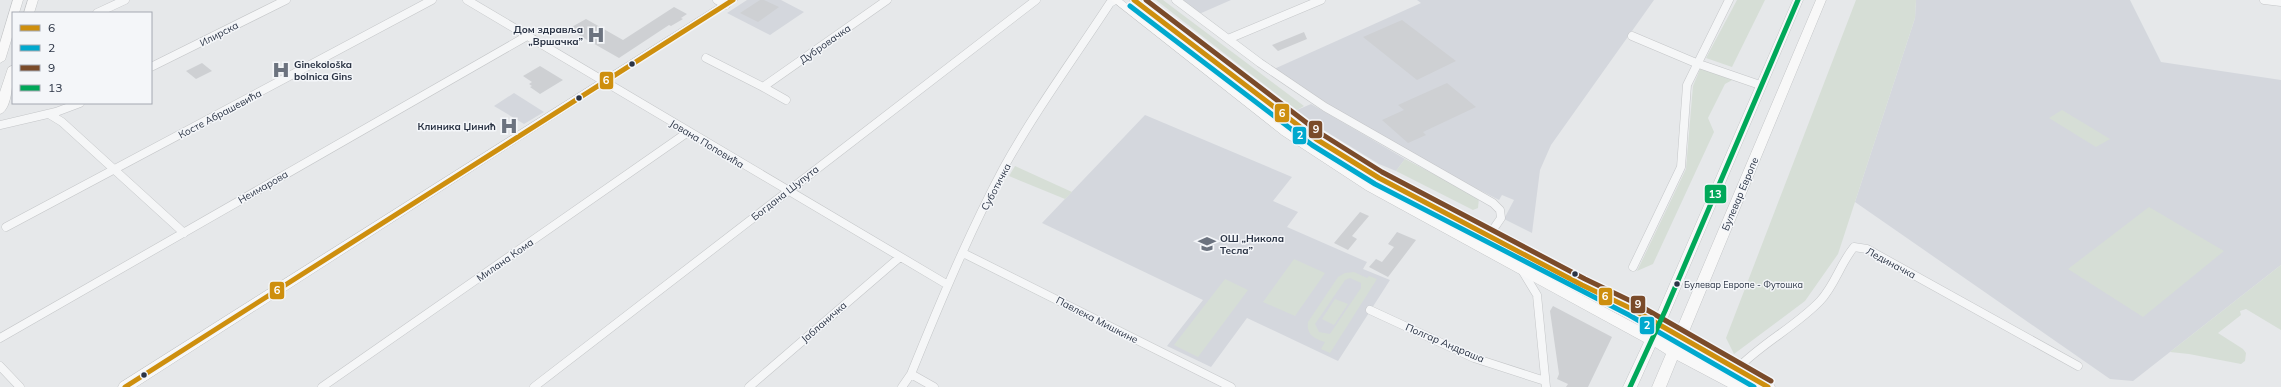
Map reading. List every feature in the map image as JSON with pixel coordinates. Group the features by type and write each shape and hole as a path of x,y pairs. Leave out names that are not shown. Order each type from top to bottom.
{"main road":[{"path":"14,12 18,0"},
{"path":"29,12 33,0"},
{"path":"1115,0 1286,132 1370,188 1674,350 1740,387"},
{"path":"1134,0 1316,139 1379,178 1659,324 1768,387"},
{"path":"1630,387 1653,339 1760,85 1798,0"},
{"name":"Булевар Европе","path":"1659,387 1821,0"},
{"path":"125,387 604,82 725,2"},
{"path":"0,60 12,20"},
{"path":"0,110 12,71"}],"street":[{"path":"99,12 125,0"},
{"name":"Илирска","path":"152,67 286,0"},
{"name":"Косте Абрашевића","path":"6,227 116,170 432,0"},
{"name":"Јована Поповића","path":"467,0 948,285"},
{"name":"Дубровачка","path":"762,87 887,0"},
{"name":"Богдана Шупута","path":"534,387 1036,0"},
{"name":"Суботичка","path":"902,387 911,374 948,285 991,193 1024,136 1110,3 1115,0"},
{"path":"1176,0 1268,70 1348,122 1493,203 1500,210 1501,218 1481,247"},
{"path":"1228,39 1321,0"},
{"path":"1633,267 1681,167 1687,85 1696,63 1729,0"},
{"path":"2264,0 2281,2"},
{"name":"Неимарова","path":"0,338 527,36"},
{"path":"1632,36 1696,63 1760,85"},
{"path":"706,58 786,100"},
{"path":"0,125 49,114 77,104"},
{"path":"49,114 62,122 184,233"},
{"name":"Милана Кома","path":"322,387 688,132"},
{"name":"Лединачка","path":"1737,369 1751,353 1768,340 1795,324 1821,301 1834,284 1849,252 1854,247 1867,249 2078,366"},
{"name":"Павлека Мишкине","path":"963,253 1231,387"},
{"name":"Јабланичка","path":"749,387 900,257"},
{"path":"1520,268 1533,286 1537,295"},
{"path":"1537,295 1542,287 1558,288"},
{"name":"Полгар Андраша","path":"1370,310 1474,358 1545,384 1537,295"},
{"path":"0,366 20,387"},
{"path":"911,374 934,387"}],"shaded area":[{"path":"747,0 781,0 804,12 770,35 727,13"},
{"path":"1156,0 1163,0 1304,106 1297,110"},
{"path":"1181,0 1231,0 1199,14"},
{"path":"1417,0 1654,0 1551,145 1540,170 1532,233 1504,219 1514,200 1502,195 1499,200 1419,159 1351,120 1274,69 1421,3"},
{"path":"1737,0 1765,0 1732,67 1706,58"},
{"path":"1856,0 1916,0 1915,18 1838,254 1805,301 1734,354 1726,338"},
{"path":"1916,0 2130,0 2161,62 2281,80 2281,265 2133,381 2110,379 1855,202 1915,18"},
{"path":"1701,67 1734,79 1725,84 1708,118 1714,132 1653,264 1637,271 1686,169 1693,86"},
{"path":"514,93 544,112 524,124 494,106"},
{"path":"1311,104 1405,159 1396,171 1379,164 1322,129 1297,110"},
{"path":"2062,110 2110,139 2096,147 2049,118"},
{"name":"ОШ „Никола Тесла”","path":"1145,115 1292,177 1273,201 1298,212 1287,227 1367,262 1363,269 1390,280 1338,361 1247,318 1211,367 1167,346 1203,300 1042,223"},
{"path":"1405,159 1479,198 1478,208 1473,210 1396,171"},
{"path":"1015,166 1072,192 1065,199 1009,176"},
{"path":"2149,207 2224,251 2143,317 2068,269"},
{"path":"1294,259 1325,273 1295,316 1263,302"},
{"path":"2281,265 2281,330 2246,309 2240,311 2241,315 2218,333 2243,349 2246,353 2245,361 2241,364 2170,352"},
{"path":"1354,272 1367,278 1369,276 1377,279 1330,353 1321,349 1325,342 1317,339 1310,333 1308,330 1308,322 1338,277 1345,273","holes":["1350,278 1361,283 1361,288 1330,334 1319,332 1315,324 1345,280"]},
{"path":"1225,279 1248,290 1198,357 1174,345"},
{"path":"1335,299 1348,304 1334,325 1322,319"}],"building":[{"path":"760,0 764,0 779,7 758,22 740,13"},
{"name":"Дом здравља „Вршачка”","path":"674,7 687,14 681,18 683,19 671,26 669,25 619,58 568,29 586,19 623,40"},
{"path":"1402,20 1456,61 1417,80 1363,37"},
{"path":"1304,32 1307,39 1278,51 1272,45"},
{"path":"202,63 212,71 196,79 186,71"},
{"path":"540,66 563,80 540,94 530,87 532,86 529,84 532,82 523,76"},
{"path":"1447,83 1476,107 1423,132 1426,135 1408,143 1382,120 1404,110 1398,105"},
{"path":"1360,212 1369,216 1352,236 1357,239 1348,250 1334,243"},
{"path":"1397,232 1416,240 1388,277 1369,267 1376,259 1382,262 1394,247 1388,244"},
{"path":"1553,306 1612,337 1588,387 1566,387 1568,384 1557,379 1559,374 1550,311"}],"transit line":[{"name":"6","path":"125,387 733,0"},
{"name":"6","path":"1134,0 1316,139 1379,178 1582,285 1632,309 1768,387"},
{"name":"9","path":"1146,0 1320,133 1382,172 1585,279 1635,303 1771,381"},
{"name":"13","path":"1630,387 1665,311 1798,0"},
{"name":"2","path":"1130,6 1312,145 1375,184 1579,291 1629,315 1754,387"}],"place":[{"name":"Дом здравља „Вршачка”","path":"596,35"},
{"name":"Ginekološka bolnica Gins","path":"281,70"},
{"name":"Клиника Џинић","path":"509,126"},
{"name":"ОШ „Никола Тесла”","path":"1207,244"},
{"name":"Булевар Европе - Футошка","path":"1677,284"}]}
